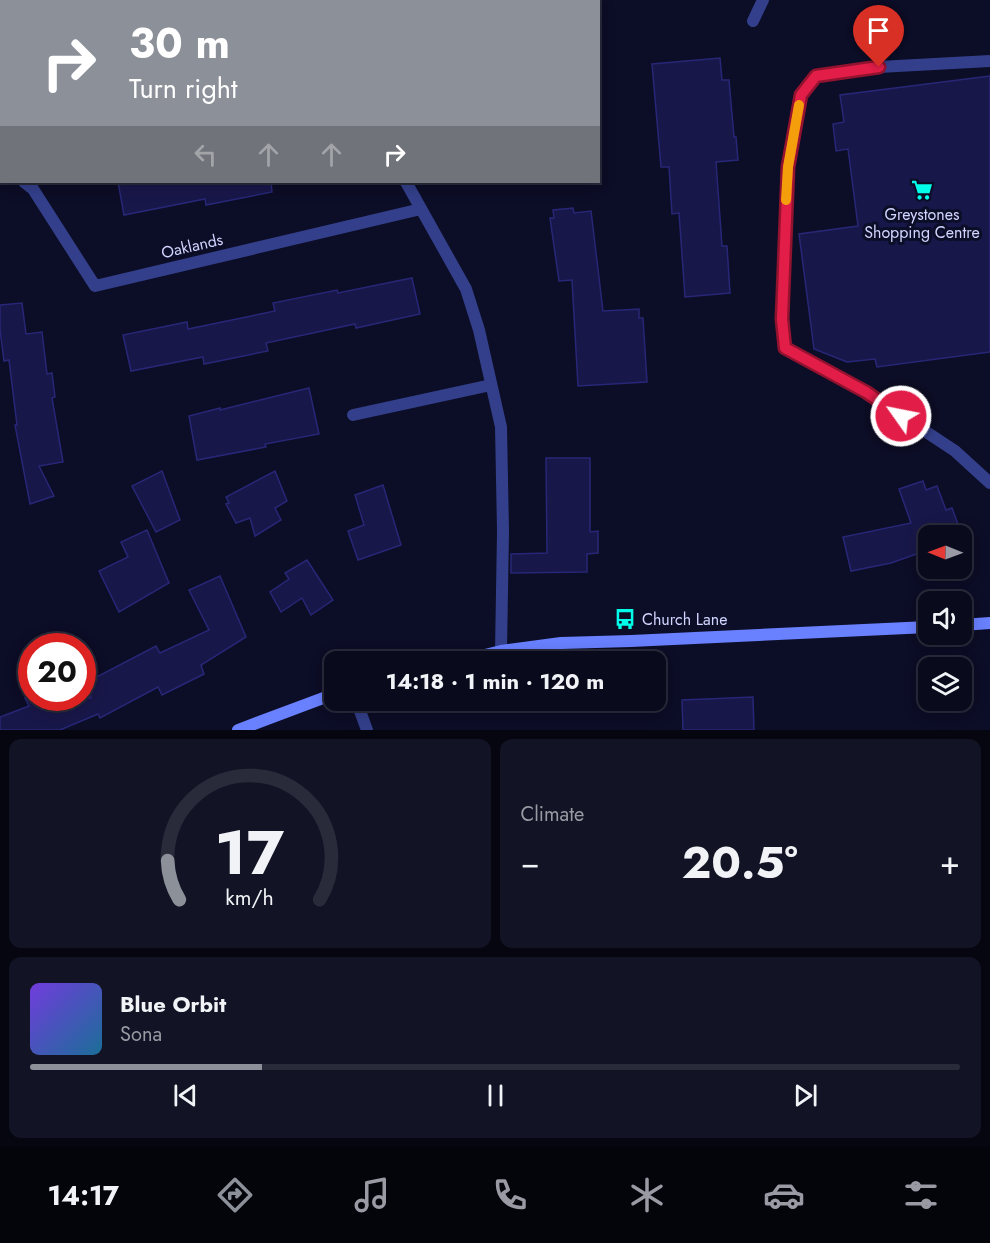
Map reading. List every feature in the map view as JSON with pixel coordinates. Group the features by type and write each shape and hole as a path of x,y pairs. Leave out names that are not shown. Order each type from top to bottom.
{"main road":[{"path":"972,624 990,623"},
{"path":"501,651 561,643 918,627"},
{"path":"238,730 324,697"}],"street":[{"path":"753,21 763,0"},
{"path":"990,61 879,67 816,76 801,95 788,167 783,328 785,348 866,392 955,451 990,483"},
{"name":"Oaklands","path":"25,183 33,189 95,286 421,209"},
{"path":"407,183 466,289 479,330 501,427 503,531 501,651"},
{"path":"353,415 491,385"},
{"path":"360,711 367,730"}],"building":[{"path":"720,58 722,80 729,80 738,160 716,162 722,246 727,246 730,293 685,297 679,213 672,214 669,167 661,167 652,64"},
{"name":"Greystones Shopping Centre","path":"990,76 990,352 877,367 875,359 847,362 814,349 799,234 858,226 848,149 836,151 833,124 844,122 840,95"},
{"path":"118,183 271,183 272,192 206,205 205,199 124,215"},
{"path":"573,208 574,213 591,211 603,311 639,309 639,318 643,318 647,382 578,386 572,280 559,281 550,218 554,218 553,210"},
{"path":"412,278 420,314 356,328 355,324 266,343 268,351 204,364 203,357 131,371 123,335 187,322 188,329 275,311 273,303"},
{"path":"22,303 26,334 42,332 47,374 52,373 55,397 52,398 63,462 39,466 54,496 30,504 15,425 17,425 9,360 4,361 0,330 0,305"},
{"path":"309,388 319,434 197,460 189,416"},
{"path":"546,458 590,458 590,532 598,531 598,553 587,554 587,572 511,573 511,554 547,553"},
{"path":"162,471 180,520 156,532 132,486"},
{"path":"275,471 287,501 275,508 281,520 255,536 250,518 236,523 226,504 229,503 226,497"},
{"path":"923,481 926,490 937,486 946,510 952,508 958,525 918,525 918,554 891,563 851,571 843,537 911,523 899,489"},
{"path":"383,485 401,545 358,560 348,531 364,525 355,495"},
{"path":"147,530 169,583 119,612 99,571 128,557 121,542"},
{"path":"307,560 333,600 311,615 302,598 281,612 270,592 289,579 285,573"},
{"path":"220,576 246,637 201,665 204,674 162,695 158,687 100,718 98,714 60,730 0,730 0,717 18,710 96,711 96,677 156,646 160,653 209,630 189,590"},
{"path":"753,697 754,730 683,730 682,700"}],"slow traffic":[{"path":"786,200 788,167 799,105"}],"place":[{"name":"Greystones Shopping Centre","path":"922,190"},
{"name":"Church Lane","path":"625,619"}],"route":[{"path":"879,67 816,76 801,95 788,167 782,319 785,348 866,392 901,416"}]}
